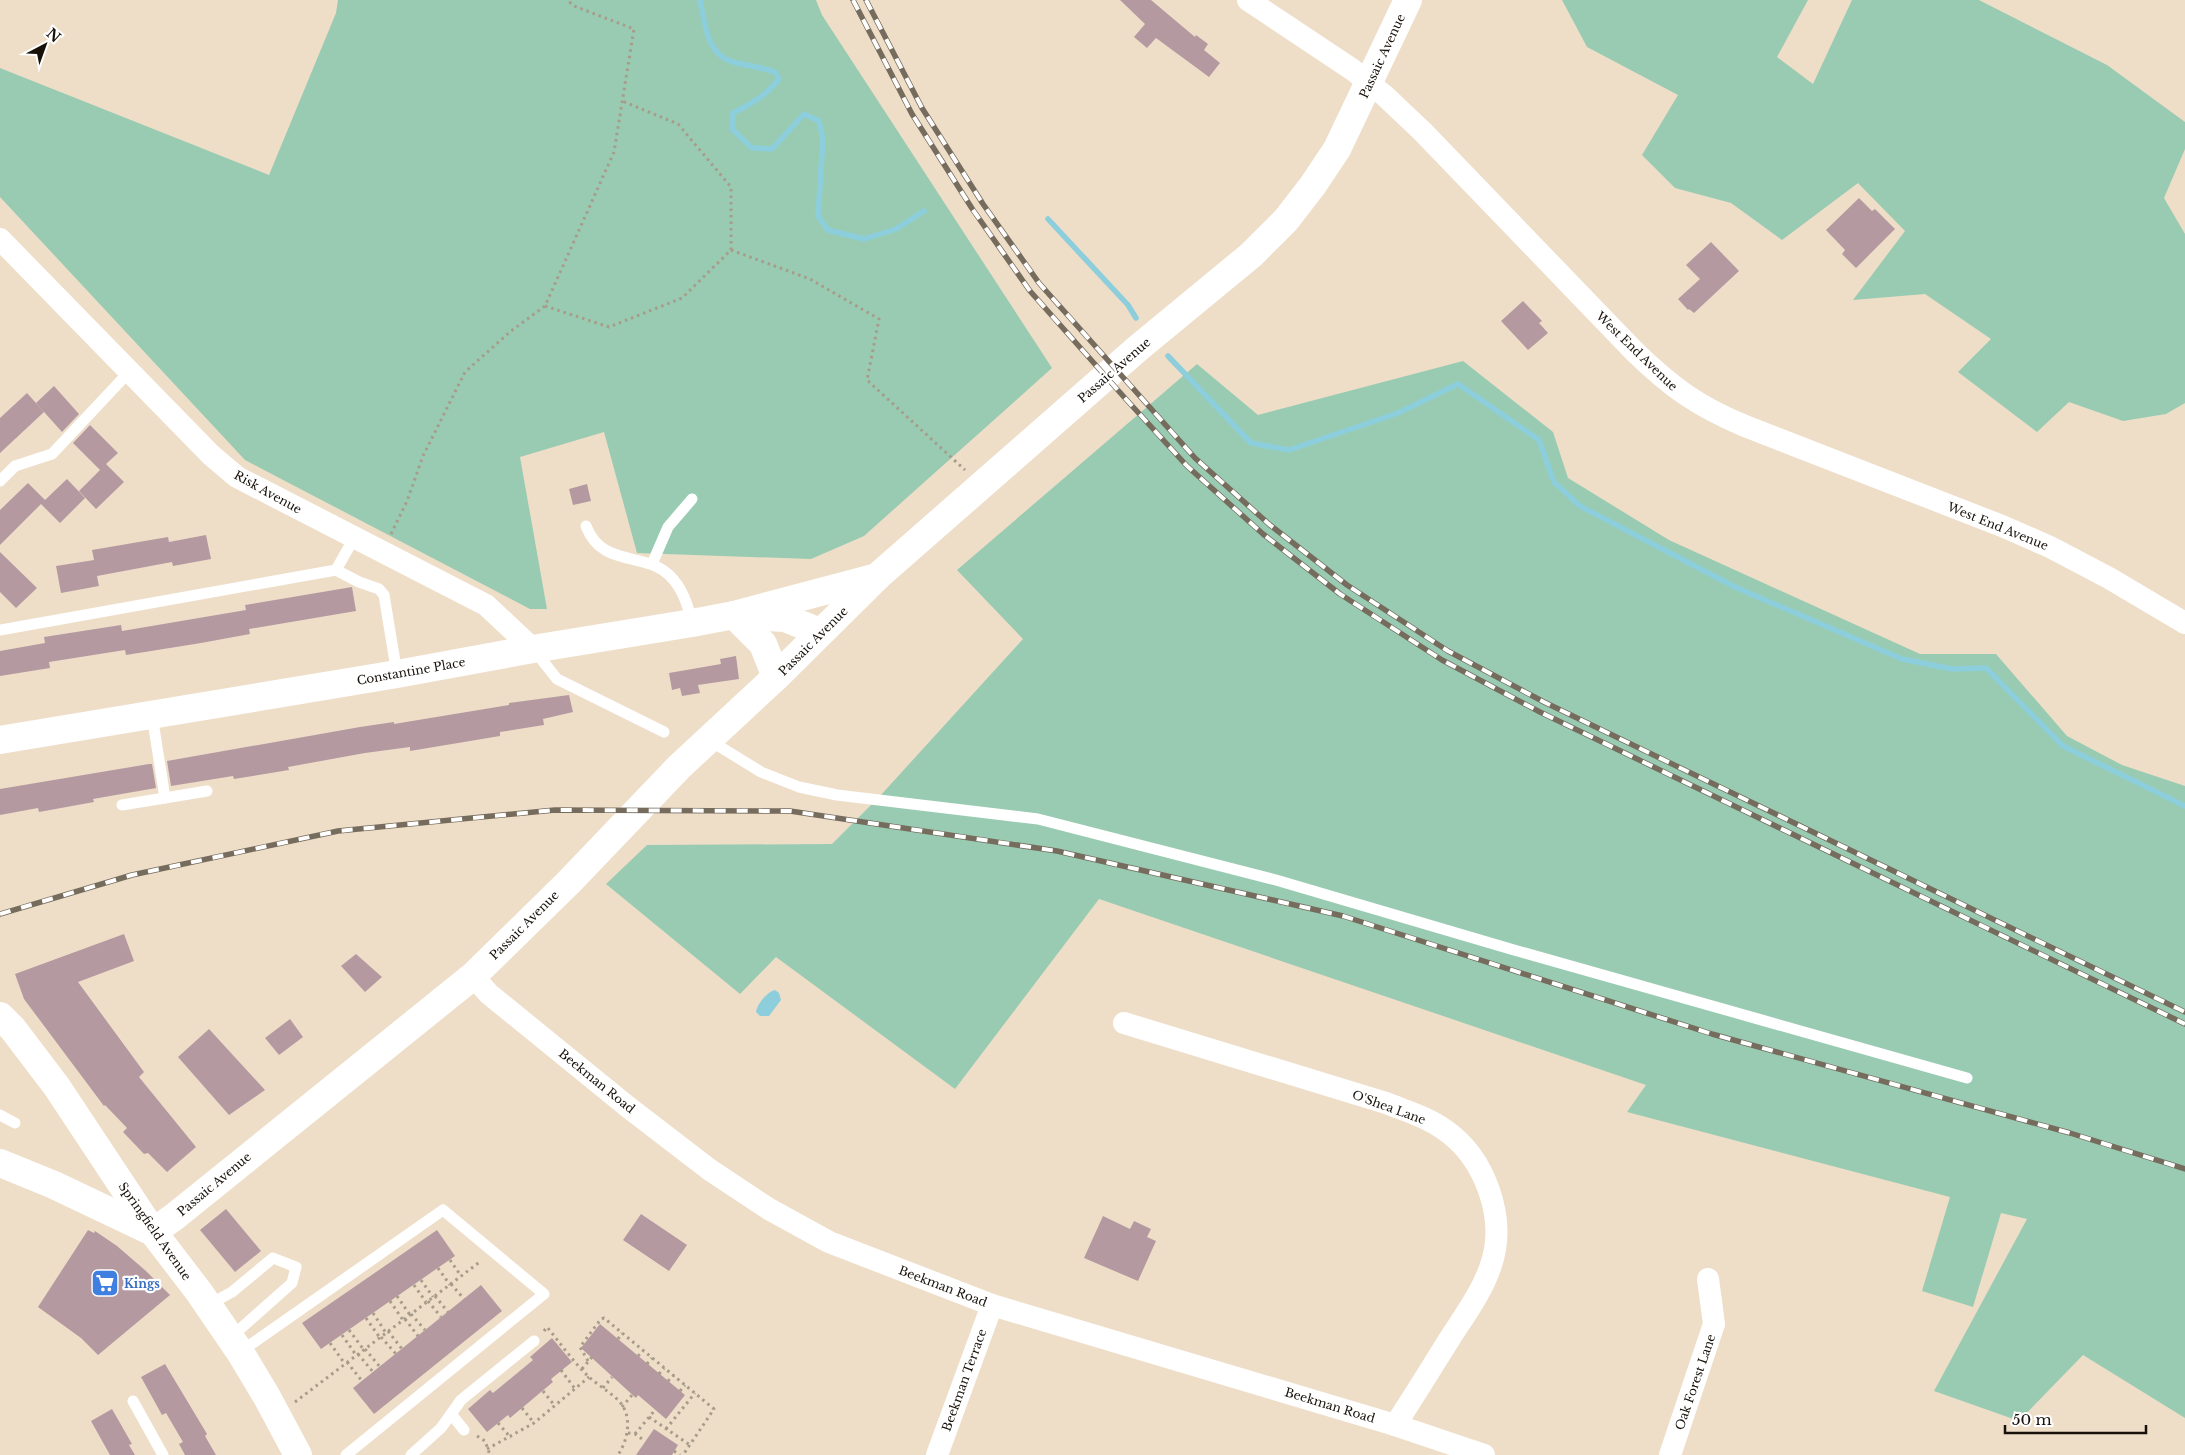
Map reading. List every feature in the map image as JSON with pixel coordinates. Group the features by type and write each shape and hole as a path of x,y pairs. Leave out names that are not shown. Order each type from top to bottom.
{"main road":[{"name":"Passaic Avenue","path":"153,1232 473,976 569,882 649,798 776,677 878,576 1137,349 1252,255 1286,220 1313,186 1337,149 1408,0"},
{"path":"776,677 763,644 734,615 878,576"},
{"name":"Constantine Place","path":"0,740 397,674 734,615 785,618 800,622 820,632"},
{"name":"Springfield Avenue","path":"0,1016 57,1087 153,1232 208,1305 268,1397 298,1455"},
{"path":"0,1163 54,1185 153,1232"}],"street":[{"name":"West End Avenue","path":"1248,0 1370,82 1423,132 1663,380 1685,396 1714,413 1745,426 1993,522 2050,547 2109,578 2185,623"},
{"name":"Risk Avenue","path":"2,244 212,455 237,476 486,605 533,649"},
{"name":"Beekman Road","path":"473,976 489,994 710,1170 769,1210 829,1242 992,1304 1395,1424 1484,1455"},
{"name":"O'Shea Lane","path":"1124,1023 1386,1103 1417,1115 1445,1130 1465,1149 1482,1174 1494,1204 1496,1236 1492,1264 1478,1294 1395,1424"},
{"name":"Oak Forest Lane","path":"1670,1455 1714,1324 1708,1279"},
{"name":"Beekman Terrace","path":"937,1455 992,1304"}],"lane":[{"path":"0,482 15,466 52,454 129,372"},
{"path":"652,564 668,527 692,499"},
{"path":"586,526 589,533 600,546 611,554 652,564 668,574 680,588 688,605 692,623"},
{"path":"336,570 354,538"},
{"path":"0,630 336,570 359,582 379,589 384,596 397,674"},
{"path":"533,649 557,678 664,732"},
{"path":"152,715 165,798"},
{"path":"709,740 761,772 799,787 837,795 1038,818 1276,880 1514,950 1967,1078"},
{"path":"122,805 206,791"},
{"path":"0,1115 15,1123"},
{"path":"235,1345 443,1210 544,1294 346,1455"},
{"path":"208,1305 232,1292 273,1258 296,1267 292,1282 235,1345"},
{"path":"414,1454 441,1428 461,1400 534,1341"},
{"path":"133,1401 163,1455"},
{"path":"451,1414 464,1430"}],"path":[{"path":"384,552 407,500 423,456 465,372 511,331 544,306 614,152 634,28 574,6 567,0"},
{"path":"544,306 609,327 682,298 732,250 731,186 678,124 622,101"},
{"path":"732,250 810,279 879,319 866,380 982,485"},
{"path":"294,1402 493,1252"},
{"path":"450,1260 461,1276"},
{"path":"438,1268 464,1299"},
{"path":"421,1280 448,1312"},
{"path":"414,1285 441,1318"},
{"path":"397,1296 425,1330"},
{"path":"390,1301 418,1336"},
{"path":"373,1313 402,1349"},
{"path":"366,1318 396,1354"},
{"path":"588,1361 582,1354 580,1347 601,1319 604,1318 714,1409 681,1455 674,1451"},
{"path":"606,1329 610,1324"},
{"path":"548,1329 589,1377 618,1400 626,1414 628,1433 624,1446 618,1455"},
{"path":"349,1330 380,1367"},
{"path":"618,1339 622,1333"},
{"path":"342,1335 373,1372"},
{"path":"627,1346 631,1341"},
{"path":"330,1343 362,1381"},
{"path":"638,1356 643,1351"},
{"path":"582,1369 592,1357"},
{"path":"647,1364 652,1358"},
{"path":"659,1374 664,1368"},
{"path":"561,1370 575,1389"},
{"path":"668,1381 674,1375"},
{"path":"487,1449 511,1438 534,1423 589,1377"},
{"path":"603,1388 612,1377"},
{"path":"680,1391 685,1385"},
{"path":"543,1391 555,1406"},
{"path":"666,1428 695,1394"},
{"path":"622,1407 632,1395"},
{"path":"522,1408 534,1423"},
{"path":"635,1434 655,1410"},
{"path":"649,1417 690,1445"},
{"path":"498,1423 511,1438"},
{"path":"628,1433 635,1434 646,1441"},
{"path":"481,1438 490,1455"}],"green space":[{"path":"338,0 816,0 822,15 1052,368 864,536 811,559 637,553 604,432 520,457 547,609 530,609 245,460 0,197 0,68 269,175 336,13"},
{"path":"1562,0 1808,0 1777,57 1813,84 1852,0 1979,0 2107,65 2185,122 2185,149 2164,198 2185,234 2185,403 2166,414 2123,421 2069,402 2037,432 1958,372 1991,339 1925,294 1853,300 1905,231 1858,183 1782,240 1731,203 1675,188 1642,155 1678,95 1587,47"},
{"path":"1463,361 1553,432 1568,478 1669,540 1920,654 1996,654 2067,736 2122,765 2185,786 2185,1418 2083,1355 2019,1421 1934,1391 2027,1219 2001,1213 1973,1307 1922,1291 1950,1197 1627,1112 1646,1085 1099,899 955,1089 776,957 740,994 606,884 647,845 832,844 880,796 1023,639 957,570 1197,364 1258,415"}],"water":[{"path":"775,990 779,993 781,1000 769,1016 760,1016 756,1012 758,1005"}],"building":[{"path":"1120,0 1151,0 1195,37 1196,35 1208,44 1204,50 1220,63 1209,77 1156,38 1147,48 1134,37 1145,24"},
{"path":"1859,198 1872,211 1875,209 1895,229 1856,268 1842,254 1845,250 1826,230"},
{"path":"1711,242 1739,271 1694,313 1688,310 1678,299 1700,279 1686,265"},
{"path":"1523,301 1542,321 1539,323 1548,333 1528,350 1501,321"},
{"path":"54,386 79,414 62,432 36,403"},
{"path":"27,393 44,412 0,453 0,418"},
{"path":"90,425 118,453 106,464 124,482 96,509 79,491 100,470 73,443"},
{"path":"67,479 85,498 60,523 41,504 0,545 0,510 28,483 45,500"},
{"path":"587,484 591,501 573,505 569,489"},
{"path":"206,535 211,559 173,566 172,562 97,576 99,586 61,593 56,566 94,560 92,550 168,537 169,542"},
{"path":"0,552 37,588 16,608 0,592"},
{"path":"352,587 356,611 249,629 250,634 201,643 126,655 125,650 49,662 50,668 0,676 0,651 45,643 44,637 121,625 122,631 246,610 245,605"},
{"path":"736,656 739,679 698,685 700,693 682,696 680,688 672,690 669,673 721,664 720,659"},
{"path":"569,695 573,712 543,719 544,725 500,732 500,736 410,751 410,747 365,753 288,767 289,770 234,779 233,776 171,786 167,761 360,727 394,722 394,724 509,705 509,703"},
{"path":"152,764 156,788 93,799 94,802 39,812 38,808 0,815 0,789"},
{"path":"124,934 134,961 78,982 144,1072 139,1077 196,1147 167,1172 148,1153 144,1154 123,1132 127,1128 104,1106 24,999 15,974"},
{"path":"356,954 382,977 365,992 341,966"},
{"path":"290,1019 303,1037 279,1055 265,1038"},
{"path":"209,1029 265,1090 229,1115 178,1057"},
{"path":"226,1209 261,1251 235,1272 200,1230"},
{"path":"641,1214 687,1245 669,1271 623,1240"},
{"path":"1103,1216 1130,1229 1134,1221 1151,1229 1147,1237 1156,1241 1138,1281 1084,1258"},
{"name":"Kings","path":"88,1230 94,1233 95,1231 117,1246 170,1295 98,1355 81,1338 38,1307"},
{"path":"437,1230 455,1256 321,1349 302,1323"},
{"path":"481,1285 502,1311 374,1414 353,1388"},
{"path":"600,1324 685,1395 666,1419 638,1395 636,1398 581,1348"},
{"path":"552,1338 572,1362 551,1379 553,1382 510,1418 508,1415 487,1432 468,1409 490,1390 493,1393 533,1360 530,1357"},
{"path":"165,1364 207,1434 205,1436 216,1455 185,1455 179,1444 183,1442 166,1413 162,1415 141,1377"},
{"path":"112,1409 132,1444 129,1445 135,1455 110,1455 91,1421"},
{"path":"654,1429 678,1445 672,1455 636,1455"}],"waterway":[{"path":"700,0 708,37 717,52 733,62 775,72 779,79 758,99 733,113 732,129 752,148 772,149 804,114 819,121 823,139 818,216 828,230 864,239 896,229 924,211"},
{"path":"1048,219 1128,305 1136,318"},
{"path":"1168,356 1251,443 1289,450 1398,413 1458,384 1539,440 1554,482 1580,506 1735,587 1902,659 1952,669 1986,668 2063,746 2185,806"}],"railway":[{"path":"853,0 912,114 973,210 1030,291 1187,466 1263,534 1340,594 1442,660 1540,712 2185,1024"},
{"path":"866,0 922,108 983,204 1039,283 1195,458 1270,525 1347,585 1448,651 1544,702 2185,1012"},
{"path":"0,914 132,875 338,831 555,810 790,811 1057,851 1343,916 1712,1034 2070,1133 2185,1169"}],"place":[{"name":"Kings","path":"105,1283"}]}
